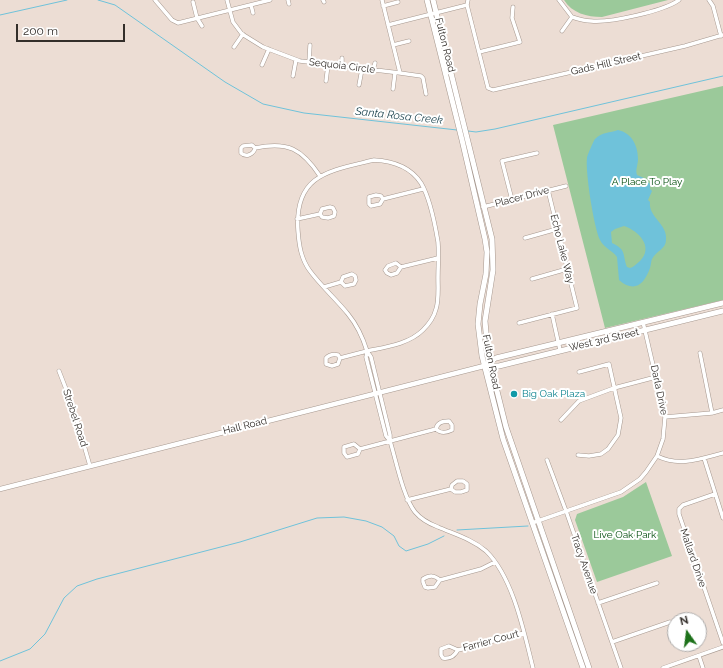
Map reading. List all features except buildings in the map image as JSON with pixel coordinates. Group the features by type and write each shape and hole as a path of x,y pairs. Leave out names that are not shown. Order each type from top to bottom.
{"main road":[{"name":"Fulton Road","path":"427,0 457,118 465,140 490,231 493,255 492,278 485,321 486,343 490,364 506,427 589,668"},
{"name":"Fulton Road","path":"433,0 463,120 465,140 487,252 486,274 478,324 484,366 498,421 583,668"},
{"name":"West 3rd Street","path":"484,366 490,364 497,358 723,303"},
{"name":"West 3rd Street","path":"490,364 498,366 723,311"}],"street":[{"path":"155,0 172,20 178,23 270,0"},
{"name":"Sequoia Circle","path":"227,0 233,22 244,34 269,49 296,60 421,76 426,94"},
{"path":"382,0 400,73"},
{"path":"468,0 467,5 479,52 520,42 512,18 513,6"},
{"path":"558,0 572,18 592,21 618,19 673,5 679,0"},
{"path":"709,0 713,6 722,36"},
{"path":"193,2 197,18 202,26"},
{"path":"383,6 398,2"},
{"path":"251,5 253,13"},
{"path":"388,25 467,5"},
{"path":"562,31 572,18"},
{"path":"234,47 244,34"},
{"name":"Gads Hill Street","path":"479,52 488,88 493,90 685,46 722,36"},
{"path":"393,45 409,41"},
{"path":"309,62 310,45"},
{"path":"262,65 269,49"},
{"path":"342,58 342,66"},
{"path":"293,76 296,60"},
{"path":"373,70 375,63"},
{"path":"326,81 328,65"},
{"path":"359,85 362,69"},
{"path":"392,89 395,73"},
{"path":"255,148 274,145 297,151 310,160 320,176"},
{"path":"512,200 502,161 536,153"},
{"path":"340,358 367,351 404,342 413,338 428,324 437,303 438,242 428,199 416,178 406,168 391,162 374,160 338,169 320,176 313,181 302,194 297,219 299,240 304,261 309,270 357,326 367,351 371,357 377,392 407,500 415,513 432,524 474,542 495,562 507,582 524,633 533,668"},
{"name":"Placer Drive","path":"478,208 566,186"},
{"path":"383,198 423,189"},
{"name":"Echo Lake Way","path":"548,190 578,308 552,314"},
{"path":"297,219 320,214"},
{"path":"524,238 557,230"},
{"path":"401,267 438,258"},
{"path":"532,279 567,269"},
{"path":"324,287 341,282"},
{"path":"519,323 552,314 560,350"},
{"name":"Darla Drive","path":"532,523 628,488 646,472 656,456 663,439 665,417 643,322"},
{"path":"700,353 712,413"},
{"path":"578,455 589,456 601,454 608,449 618,435 621,418 609,364 579,372"},
{"name":"Hall Road","path":"0,489 484,366"},
{"name":"Strebel Road","path":"59,371 73,407 90,466"},
{"path":"561,420 579,401 614,388 656,377"},
{"path":"665,417 712,413 723,410"},
{"path":"360,449 354,444 350,445 344,447 344,453 347,457 351,457 358,454 360,449 436,429 438,424 442,422 449,421 452,425 452,430 443,433 440,433 436,429"},
{"path":"656,456 678,462 723,453"},
{"path":"704,458 723,518"},
{"name":"Tracy Avenue","path":"547,460 621,668"},
{"path":"407,500 451,489 457,493 465,491 467,484 463,480 457,481 452,485 451,489"},
{"name":"Mallard Drive","path":"715,494 683,505 679,509 679,514 723,643"},
{"path":"440,580 433,576 425,578 423,582 425,587 435,587 440,580 481,569 495,562"},
{"path":"598,603 657,583"},
{"path":"612,642 667,623"},
{"name":"Farrier Court","path":"458,650 449,646 441,650 441,655 443,658 451,657 458,650 524,633"},
{"path":"663,668 723,647"},
{"path":"699,656 703,668"}],"green space":[{"path":"564,0 668,0 602,17 580,13 571,8"},
{"name":"A Place To Play","path":"723,86 723,300 605,328 553,125"},
{"name":"Live Oak Park","path":"646,482 672,556 597,582 575,520 577,514 623,497"}],"water":[{"path":"618,130 630,137 637,149 637,175 644,178 650,184 650,189 652,191 648,200 650,202 650,207 666,234 666,243 652,259 645,279 642,283 634,286 624,284 619,280 617,257 600,240 595,224 589,186 587,158 593,142 600,135","holes":["624,226 630,228 643,240 646,250 640,261 630,268 627,267 622,250 612,243 611,232"]}],"waterway":[{"name":"Santa Rosa Creek","path":"0,15 67,0"},
{"name":"Santa Rosa Creek","path":"98,0 115,5 225,82 263,104 304,113 457,130"},
{"name":"Santa Rosa Creek","path":"468,131 476,132 495,129 723,76"},
{"path":"0,661 30,649 45,634 64,598 77,586 97,579 240,542 317,518 344,517 366,521 382,527 394,536 399,546 406,551 428,544 444,536"},
{"path":"457,530 528,526"}],"place":[{"name":"Big Oak Plaza","path":"514,394"}]}
